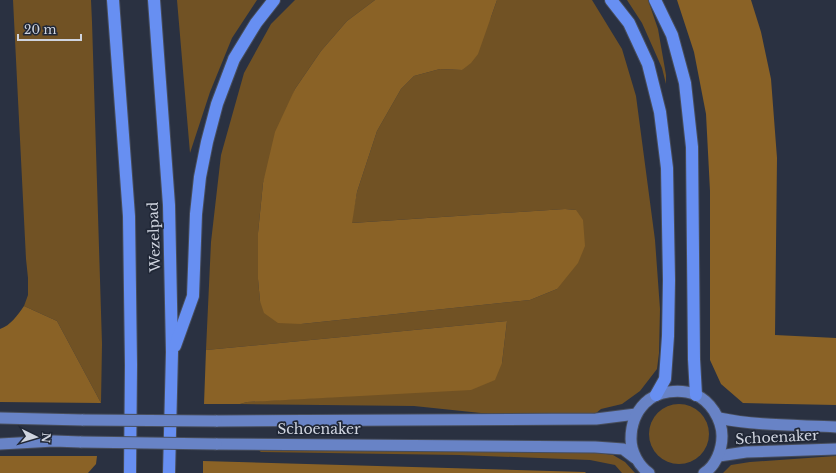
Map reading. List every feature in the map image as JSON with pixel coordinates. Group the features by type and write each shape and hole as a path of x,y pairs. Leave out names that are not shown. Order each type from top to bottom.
{"highway":[{"name":"Wezelpad","path":"113,0 128,216 131,365 130,473"},
{"name":"Wezelpad","path":"154,0 169,205 172,352 169,473"},
{"path":"172,352 193,296 196,214 200,177 217,104 234,59 256,23 274,0"},
{"path":"611,0 629,23 648,64 661,119 666,168 669,280 668,336 664,379 656,395"},
{"path":"655,0 672,35 685,83 692,147 694,359 696,395"}],"main road":[{"path":"649,473 635,458 631,443 631,428 636,414 645,403 656,395 676,390 696,395 710,404 719,418 722,430 722,443 719,456 708,471 704,473"},
{"name":"Schoenaker","path":"0,418 216,422 596,419 636,414"},
{"name":"Schoenaker","path":"719,418 767,424 836,427"},
{"name":"Schoenaker","path":"0,444 54,441 216,444 595,447 623,449 635,458"},
{"name":"Schoenaker","path":"719,456 746,452 836,449"}],"shaded area":[{"path":"13,0 91,0 102,344 101,403 57,321 24,306 28,295 28,278"},
{"path":"177,0 257,0 232,38 210,92 190,153"},
{"path":"295,0 375,0 347,21 321,51 295,89 263,183 258,233 258,279 260,301 301,324 530,300 557,289 576,210 565,209 351,223 357,192 377,131 401,89 414,76 440,69 462,70 491,17 497,0 592,0 622,49 636,96 655,240 660,309 659,353 657,369 640,391 622,404 601,409 595,414 500,415 414,406 240,404 247,402 348,396 502,363 507,321 206,350 211,242 221,155 244,73 271,24"},
{"path":"375,0 497,0 478,54 471,63 462,70 440,69 414,76 401,89 377,131 357,192 352,223 565,209 576,210 583,220 585,246 578,263 557,289 530,300 301,324 278,323 264,313 260,301 258,279 258,233 263,183 275,132 295,89 321,51 347,21"},
{"path":"627,0 648,0 658,29 666,75 666,84 662,68 642,23"},
{"path":"677,0 751,0 761,32 771,79 777,158 775,335 836,338 836,405 743,403 721,384 710,360 710,191 706,114 694,52"},
{"path":"24,306 57,321 101,403 0,402 0,329 11,323"},
{"path":"507,321 502,363 495,380 471,390 247,402 240,404 204,404 206,350"},
{"path":"679,404 696,409 704,417 709,434 704,451 696,459 679,464 662,459 654,451 649,434 654,417 662,409"},
{"path":"257,449 599,453 613,455 625,462 635,473 622,473 615,465 590,460 459,455 261,452"},
{"path":"0,456 97,456 96,464 88,473 0,473"},
{"path":"836,456 836,473 723,473 731,465 750,462"},
{"path":"203,461 585,472 586,473 203,473"}]}
